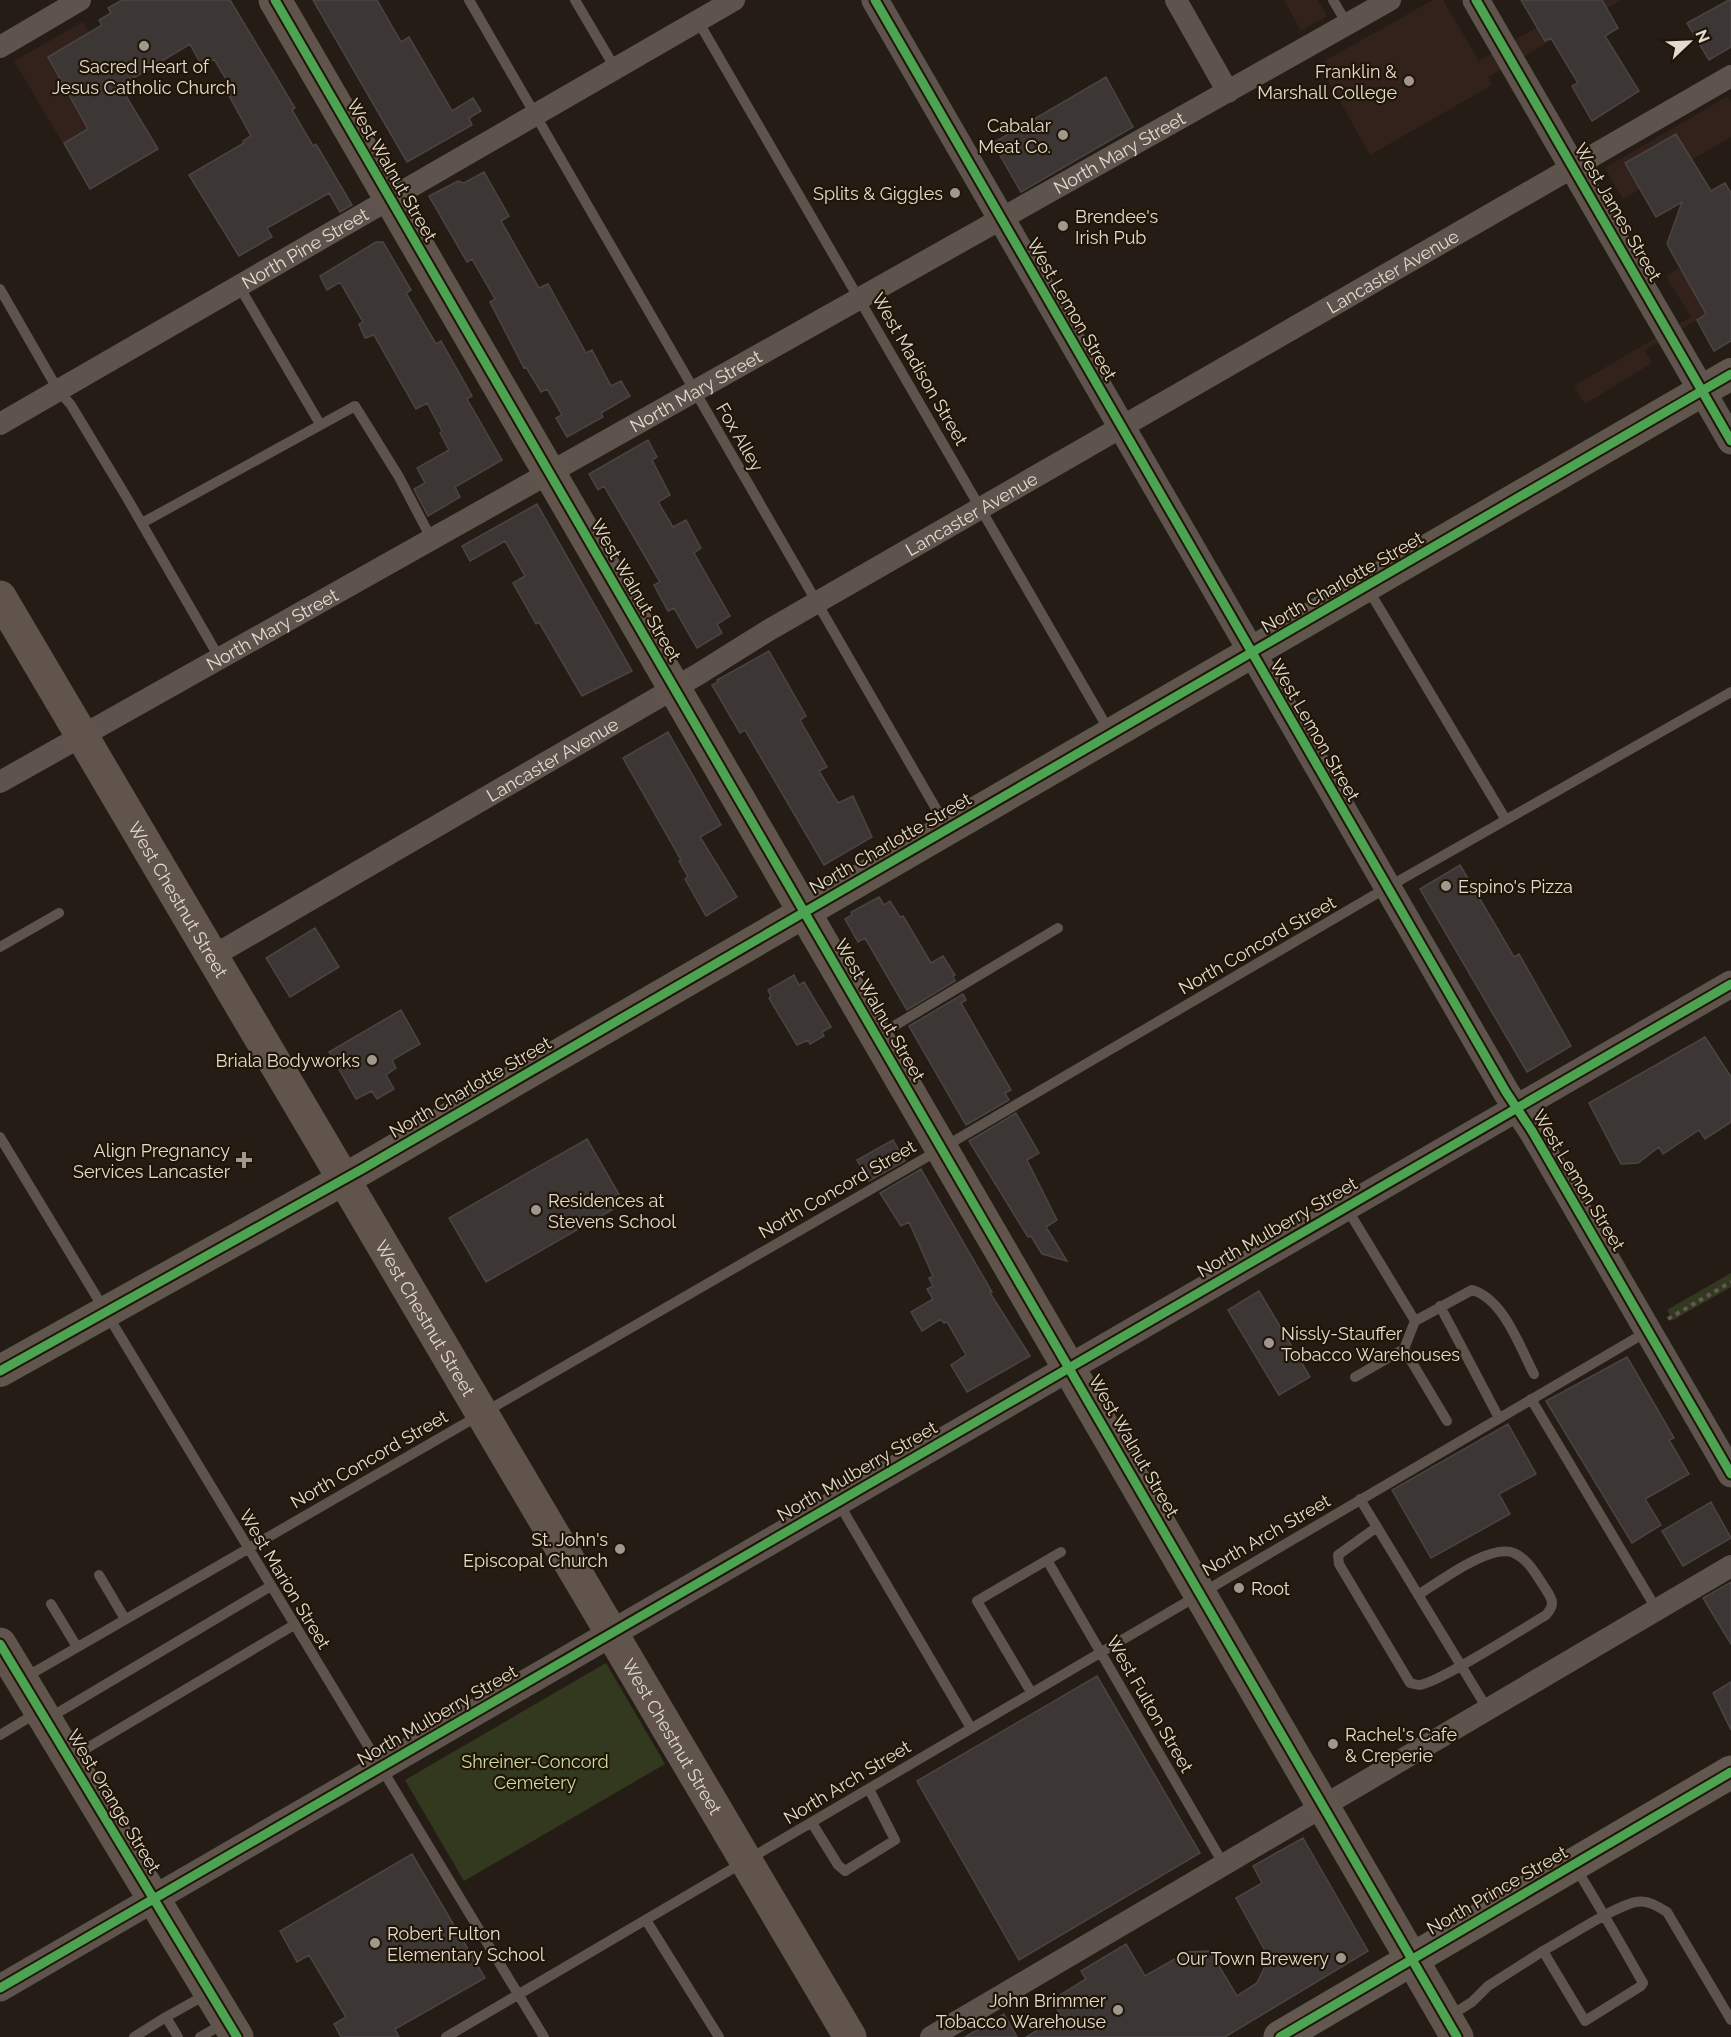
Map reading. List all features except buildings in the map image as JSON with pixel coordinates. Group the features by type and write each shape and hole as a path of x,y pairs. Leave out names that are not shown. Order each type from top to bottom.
{"highway":[{"name":"North Prince Street","path":"1280,2037 1574,1864 1729,1778"}],"main road":[{"name":"West Walnut Street","path":"275,0 1452,2027"},
{"name":"North Charlotte Street","path":"0,1371 344,1179 1731,374"},
{"name":"West Chestnut Street","path":"0,597 850,2037"},
{"name":"West Orange Street","path":"0,1644 210,1992 222,2032"}],"street":[{"path":"0,46 80,0"},
{"name":"North Pine Street","path":"0,423 390,199 534,113 734,0"},
{"name":"West Lemon Street","path":"875,0 1516,1108 1658,1325 1731,1474"},
{"name":"North Mary Street","path":"0,782 1390,0"},
{"name":"West James Street","path":"1476,0 1731,441"},
{"path":"1179,1 1228,92"},
{"name":"Lancaster Avenue","path":"213,956 818,603 1731,76"},
{"name":"North Mulberry Street","path":"0,1988 1731,984"},
{"path":"932,2037 1731,1566"}],"lane":[{"name":"Fox Alley","path":"470,0 947,827"},
{"path":"575,0 615,68"},
{"path":"1333,0 1347,24"},
{"name":"West Madison Street","path":"698,21 1111,734"},
{"path":"239,286 320,424"},
{"path":"0,290 58,390 71,405 142,523 220,659"},
{"path":"142,523 355,406 399,477 432,540"},
{"path":"1366,586 1506,820"},
{"name":"North Concord Street","path":"21,1679 941,1149 1388,887 1731,693"},
{"path":"0,947 59,913"},
{"path":"876,1036 1058,928"},
{"name":"West Marion Street","path":"0,1137 544,2037"},
{"path":"1346,1207 1415,1321"},
{"path":"1355,1377 1404,1349 1415,1321 1472,1290 1481,1292 1500,1311 1534,1374"},
{"path":"1440,1306 1499,1418"},
{"name":"North Arch Street","path":"446,2037 1658,1325"},
{"path":"1404,1349 1447,1421"},
{"path":"1531,1399 1657,1610"},
{"path":"1360,1499 1488,1710"},
{"path":"838,1502 971,1728"},
{"path":"1377,1527 1344,1549 1338,1555 1339,1564 1404,1677 1410,1683 1419,1685 1460,1665 1546,1615 1552,1608 1553,1601 1530,1564 1514,1553 1501,1551 1479,1558 1418,1595"},
{"path":"1031,1692 977,1601 1061,1552"},
{"name":"West Fulton Street","path":"1047,1560 1224,1865"},
{"path":"99,1575 125,1619"},
{"path":"0,1736 43,1715 271,1586"},
{"path":"51,1604 77,1647"},
{"path":"69,1758 294,1625"},
{"path":"812,1823 838,1865 844,1870 855,1864 895,1840 869,1789"},
{"path":"1543,1951 1585,2021 1643,1983 1574,1864"},
{"path":"1452,2027 1488,1986 1543,1951 1635,1902 1652,1903 1667,1912 1731,2020"},
{"path":"646,1920 719,2037"},
{"path":"134,2037 210,1992"},
{"path":"166,2017 178,2037"}],"path":[{"path":"1658,1325 1731,1281"}],"shaded area":[{"name":"Franklin & Marshall College","path":"1284,0 1318,0 1327,16 1301,31"},
{"name":"Franklin & Marshall College","path":"1433,0 1443,0 1479,61 1584,0 1621,0 1488,77 1492,85 1370,155 1319,64"},
{"path":"83,22 158,149 90,189 14,61"},
{"path":"1728,96 1731,102 1731,137 1623,199 1605,168"},
{"path":"1731,238 1731,300 1645,350 1652,363 1585,404 1574,386 1691,317 1666,276"}],"green space":[{"path":"1731,1273 1731,1287 1673,1320 1667,1310"},
{"name":"Shreiner-Concord Cemetery","path":"606,1663 665,1764 464,1881 405,1780"}],"cycle path":[{"path":"275,0 1457,2037"},
{"path":"875,0 1506,1092 1532,1131 1731,1474"},
{"path":"1476,0 1731,441"},
{"path":"0,1371 364,1168 1731,374"},
{"path":"0,1988 1731,984"},
{"path":"0,1644 237,2037"},
{"path":"1280,2037 1731,1772"}],"place":[{"name":"Sacred Heart of Jesus Catholic Church","path":"144,46"},
{"name":"Franklin & Marshall College","path":"1409,81"},
{"name":"Cabalar Meat Co.","path":"1063,135"},
{"name":"Splits & Giggles","path":"955,193"},
{"name":"Brendee's Irish Pub","path":"1063,226"},
{"name":"Espino's Pizza","path":"1446,886"},
{"name":"Briala Bodyworks","path":"372,1060"},
{"name":"Align Pregnancy Services Lancaster","path":"244,1160"},
{"name":"Residences at Stevens School","path":"536,1210"},
{"name":"Nissly-Stauffer Tobacco Warehouses","path":"1269,1343"},
{"name":"St. John's Episcopal Church","path":"620,1549"},
{"name":"Root","path":"1239,1588"},
{"name":"Rachel's Cafe & Creperie","path":"1333,1744"},
{"name":"Robert Fulton Elementary School","path":"375,1943"},
{"name":"Our Town Brewery","path":"1341,1958"},
{"name":"John Brimmer Tobacco Warehouse","path":"1118,2010"}]}
